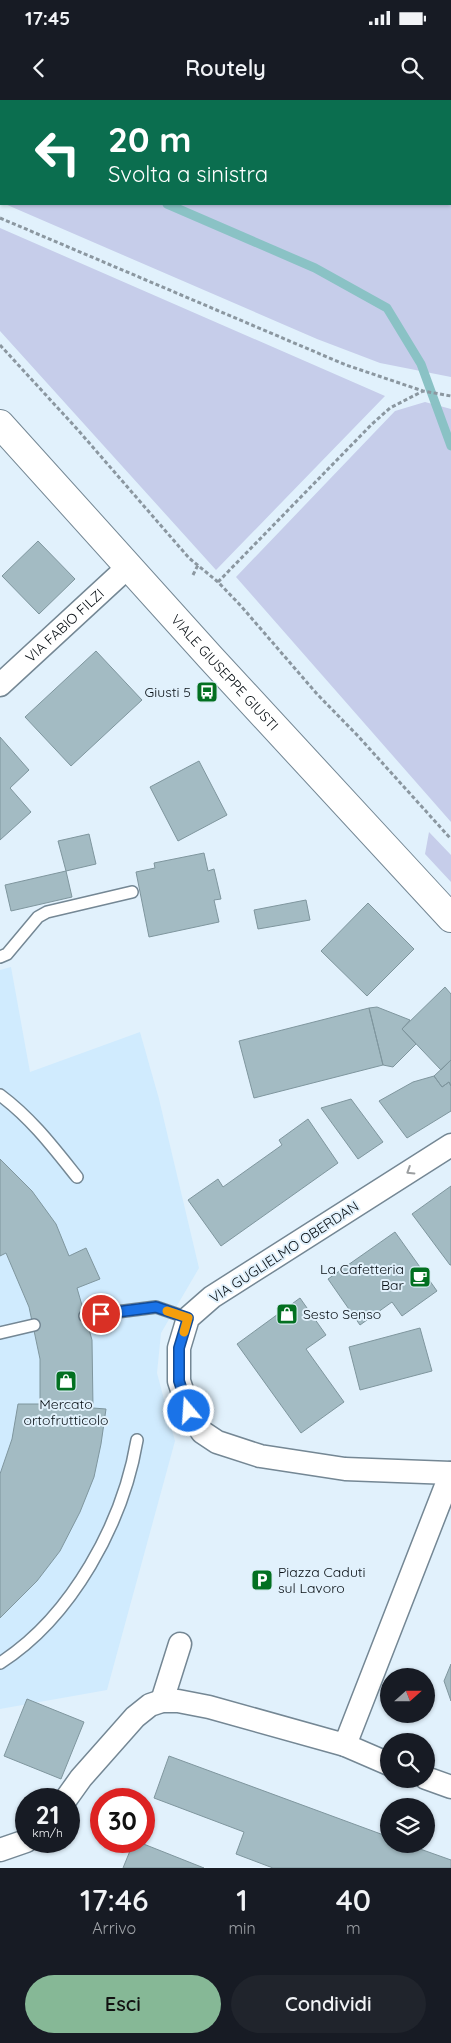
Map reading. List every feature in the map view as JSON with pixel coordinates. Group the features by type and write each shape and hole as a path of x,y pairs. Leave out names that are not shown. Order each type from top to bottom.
{"main road":[{"name":"VIALE GIUSEPPE GIUSTI","path":"0,424 210,657 451,918"}],"street":[{"name":"VIA FABIO FILZI","path":"0,685 129,566"},
{"name":"VIA GUGLIELMO OBERDAN","path":"188,1318 212,1297 451,1145"},
{"path":"188,1318 179,1348 179,1381 189,1411 202,1432 217,1442 260,1456 367,1470 451,1473 345,1746"},
{"path":"162,1701 180,1644"},
{"path":"74,1788 135,1717 150,1705 162,1701 178,1701 209,1707 345,1746 380,1760"},
{"path":"435,1781 451,1787"},
{"path":"0,1850 15,1845"}],"lane":[{"path":"0,957 7,954 38,918 47,912 132,892"},
{"path":"0,1095 20,1110 49,1141 77,1177"},
{"path":"85,1316 156,1307 188,1318"},
{"path":"0,1332 34,1325"},
{"path":"0,1663 28,1642 50,1619 76,1587 95,1559 132,1470 136,1440"}],"path":[{"path":"0,218 346,365 424,391 451,396"},
{"path":"0,346 78,430 189,558 218,582 241,606 317,694 358,736 451,839"},
{"path":"218,582 378,418 390,408 424,391"},
{"path":"193,575 198,565"}],"shaded area":[{"path":"7,205 451,205 451,377 380,363 317,339"},
{"path":"0,228 385,396 216,570 0,331"},
{"path":"425,402 451,409 451,822 236,577 395,411"},
{"path":"429,832 451,855 451,882 425,854"},
{"path":"11,967 30,1072 140,1032 159,1099 199,1268 161,1333 157,1373 175,1441 107,1690 0,1709 0,970"}],"building":[{"path":"38,541 75,579 39,614 2,576"},
{"path":"96,651 142,700 71,766 25,717"},
{"path":"0,737 29,770 10,788 31,812 0,840"},
{"path":"199,761 227,815 178,841 150,787"},
{"path":"89,834 96,864 66,871 58,841"},
{"path":"204,853 208,871 214,869 221,899 214,900 219,922 149,937 136,872 155,868 154,863"},
{"path":"66,871 72,897 11,911 5,885"},
{"path":"306,900 310,920 258,929 254,910"},
{"path":"368,903 414,949 367,996 321,951"},
{"path":"445,987 451,994 451,1060 441,1070 402,1029"},
{"path":"377,1007 410,1020 402,1029 416,1044 393,1067 383,1065 369,1008"},
{"path":"369,1008 383,1065 254,1098 239,1041"},
{"path":"451,1060 451,1086 449,1082 442,1087 434,1076"},
{"path":"434,1076 442,1087 449,1082 451,1086 451,1111 407,1138 379,1101 413,1082"},
{"path":"351,1099 383,1142 358,1159 321,1108"},
{"path":"308,1119 338,1163 221,1246 188,1200 218,1179 223,1187 282,1145 279,1140"},
{"name":"Mercato ortofrutticolo","path":"0,1159 32,1191 56,1224 69,1256 86,1248 100,1279 77,1288 92,1340 93,1408 106,1409 94,1477 80,1512 60,1551 37,1581 0,1618 0,1474 12,1439 18,1404 40,1404 40,1359 29,1307 6,1253 0,1256"},
{"path":"451,1186 451,1265 450,1265 412,1214"},
{"path":"395,1232 437,1291 402,1316 392,1302 360,1325 328,1279"},
{"path":"300,1298 326,1335 306,1349 344,1402 301,1433 237,1344"},
{"path":"420,1328 432,1371 360,1390 349,1347"},
{"path":"451,1664 451,1701 444,1681"},
{"path":"27,1699 84,1722 61,1779 4,1756"},
{"path":"169,1756 380,1834 380,1853 431,1853 451,1860 451,1868 273,1868 236,1854 244,1832 155,1798"},
{"path":"155,1849 204,1868 123,1868 129,1853 155,1853"}],"waterway":[{"path":"169,205 315,268 387,308 421,364 451,446"}],"slow traffic":[{"path":"167,1311 188,1318 184,1332"}],"place":[{"name":"Giusti 5","path":"207,692"},
{"name":"La Cafetteria Bar","path":"420,1277"},
{"name":"Sesto Senso","path":"287,1314"},
{"name":"Mercato ortofrutticolo","path":"66,1381"},
{"name":"Piazza Caduti sul Lavoro","path":"262,1580"}],"route":[{"path":"101,1314 136,1308 156,1307 188,1318 179,1348 179,1381 189,1411"}]}
